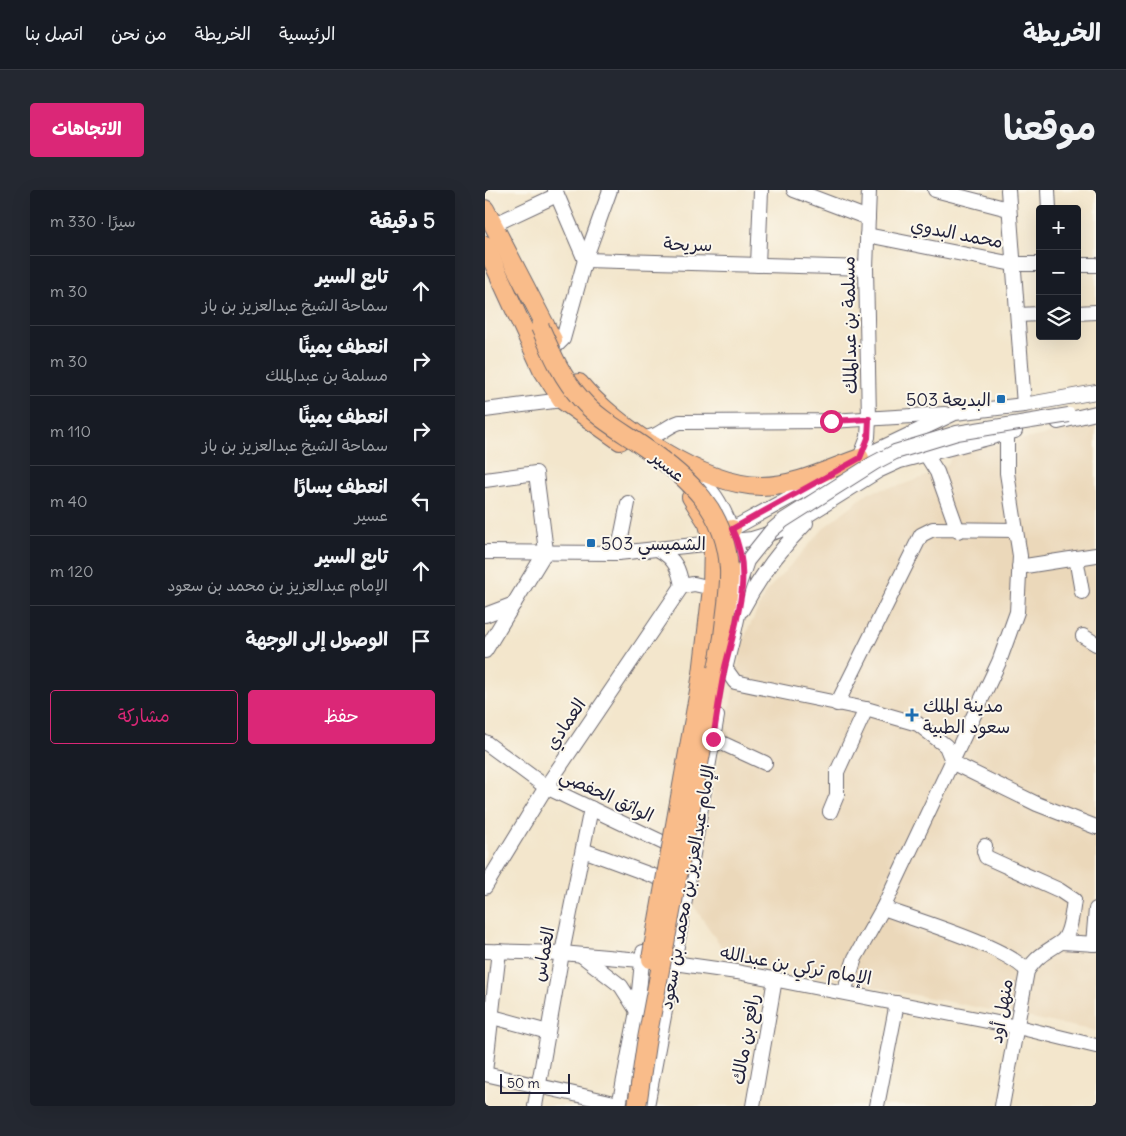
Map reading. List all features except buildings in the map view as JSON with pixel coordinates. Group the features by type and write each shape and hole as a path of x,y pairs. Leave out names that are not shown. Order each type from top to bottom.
{"main road":[{"path":"489,217 570,371 592,398 643,438 697,470 732,482 762,486 808,476 860,458"},
{"path":"485,245 542,369 562,400"},
{"name":"عسير","path":"522,280 540,327 563,374 582,400 601,418 681,475 705,498 715,514 727,554 729,571 723,637"},
{"name":"الإمام عبدالعزيز بن محمد بن سعود","path":"562,400 666,472 687,492 705,518 713,544 712,588 702,674 622,1105"},
{"path":"713,544 734,534"},
{"name":"الإمام عبدالعزيز بن محمد بن سعود","path":"637,1106 646,1044 723,637"}],"street":[{"path":"556,346 563,339 585,260 611,190"},
{"path":"758,264 761,190"},
{"path":"794,190 868,218"},
{"name":"مسلمة بن عبدالملك","path":"860,458 868,438 869,419 865,268 869,190"},
{"path":"935,190 1008,209"},
{"path":"1008,190 1024,405"},
{"path":"1048,190 1049,205"},
{"path":"489,217 556,193 585,260"},
{"name":"محمد البدوي","path":"867,235 1013,264 1036,264"},
{"name":"سريحة","path":"585,260 865,268"},
{"path":"1081,265 1096,265"},
{"path":"1081,313 1096,312"},
{"path":"1018,315 1036,314"},
{"path":"643,438 654,437 668,426 680,422 869,419 955,413 1024,405 1096,392"},
{"path":"485,410 562,400"},
{"path":"723,637 747,561 771,531 784,520 895,452 957,433 1096,412"},
{"path":"734,534 752,539 776,533 826,505 878,471 925,453 1096,412"},
{"path":"734,534 860,458 955,413"},
{"path":"844,992 855,958 883,908 999,662 1017,612 1019,567 1016,530 1007,473 1007,432"},
{"path":"925,453 937,472 958,531"},
{"name":"عسير","path":"677,459 697,475 719,500 734,534 743,563 743,580"},
{"path":"485,480 536,473 546,551 485,651"},
{"path":"618,553 628,503"},
{"path":"737,620 753,590 785,543 826,505"},
{"path":"837,704 921,535 933,529 958,531 1016,530"},
{"path":"485,552 618,553 713,544"},
{"path":"659,550 671,557 680,572 682,586 693,584 712,588"},
{"path":"1019,567 1096,555"},
{"path":"1076,558 1082,592"},
{"name":"الإمام عبدالعزيز بن محمد بن سعود","path":"647,1106 674,963 725,668 737,620 743,580"},
{"name":"العمادي","path":"485,887 490,873 546,787 682,586"},
{"name":"الإمام عبدالعزيز بن محمد بن سعود","path":"622,1105 637,1010 642,960 666,844 712,588"},
{"path":"485,615 514,604"},
{"path":"1083,636 1096,644"},
{"path":"725,668 735,682 866,709 918,724 946,746 953,763 1068,817 1096,827"},
{"path":"830,812 837,795 837,772 866,709"},
{"path":"713,739 765,763"},
{"name":"الواثق الحفصي","path":"485,742 546,787 666,844"},
{"name":"الغماس","path":"535,1106 561,952 591,808"},
{"path":"1068,817 1096,821"},
{"path":"985,846 984,851 987,856 1059,890 1074,900 1096,908 1095,944 1062,942 1070,923 1074,900"},
{"path":"583,850 658,882"},
{"path":"883,908 997,950 1021,963 1027,971"},
{"name":"منهل أود","path":"1002,1106 1027,971 1038,956 1062,942"},
{"path":"492,951 485,1073 622,1105"},
{"name":"الإمام تركي بن عبدالله","path":"492,951 561,952 674,963 844,992 1018,1027 1096,1046"},
{"path":"580,955 609,974 621,986 637,1010"},
{"name":"رافع بن مالك","path":"753,1106 775,979"},
{"path":"877,1106 897,1003"},
{"path":"489,1016 548,1032"}],"shaded area":[{"name":"مدينة الملك سعود الطبية","path":"1096,425 1096,1031 729,958 691,902 743,640 766,592 826,526 869,492 902,485 937,472 949,463 952,453"}],"place":[{"name":"البديعة 503","path":"1001,399"},
{"name":"الشميسي 503","path":"591,543"},
{"name":"مدينة الملك سعود الطبية","path":"912,715"}],"route":[{"path":"713,739 725,668 737,620 743,580 743,563 732,529 860,458 868,438 869,419 831,421"}]}
